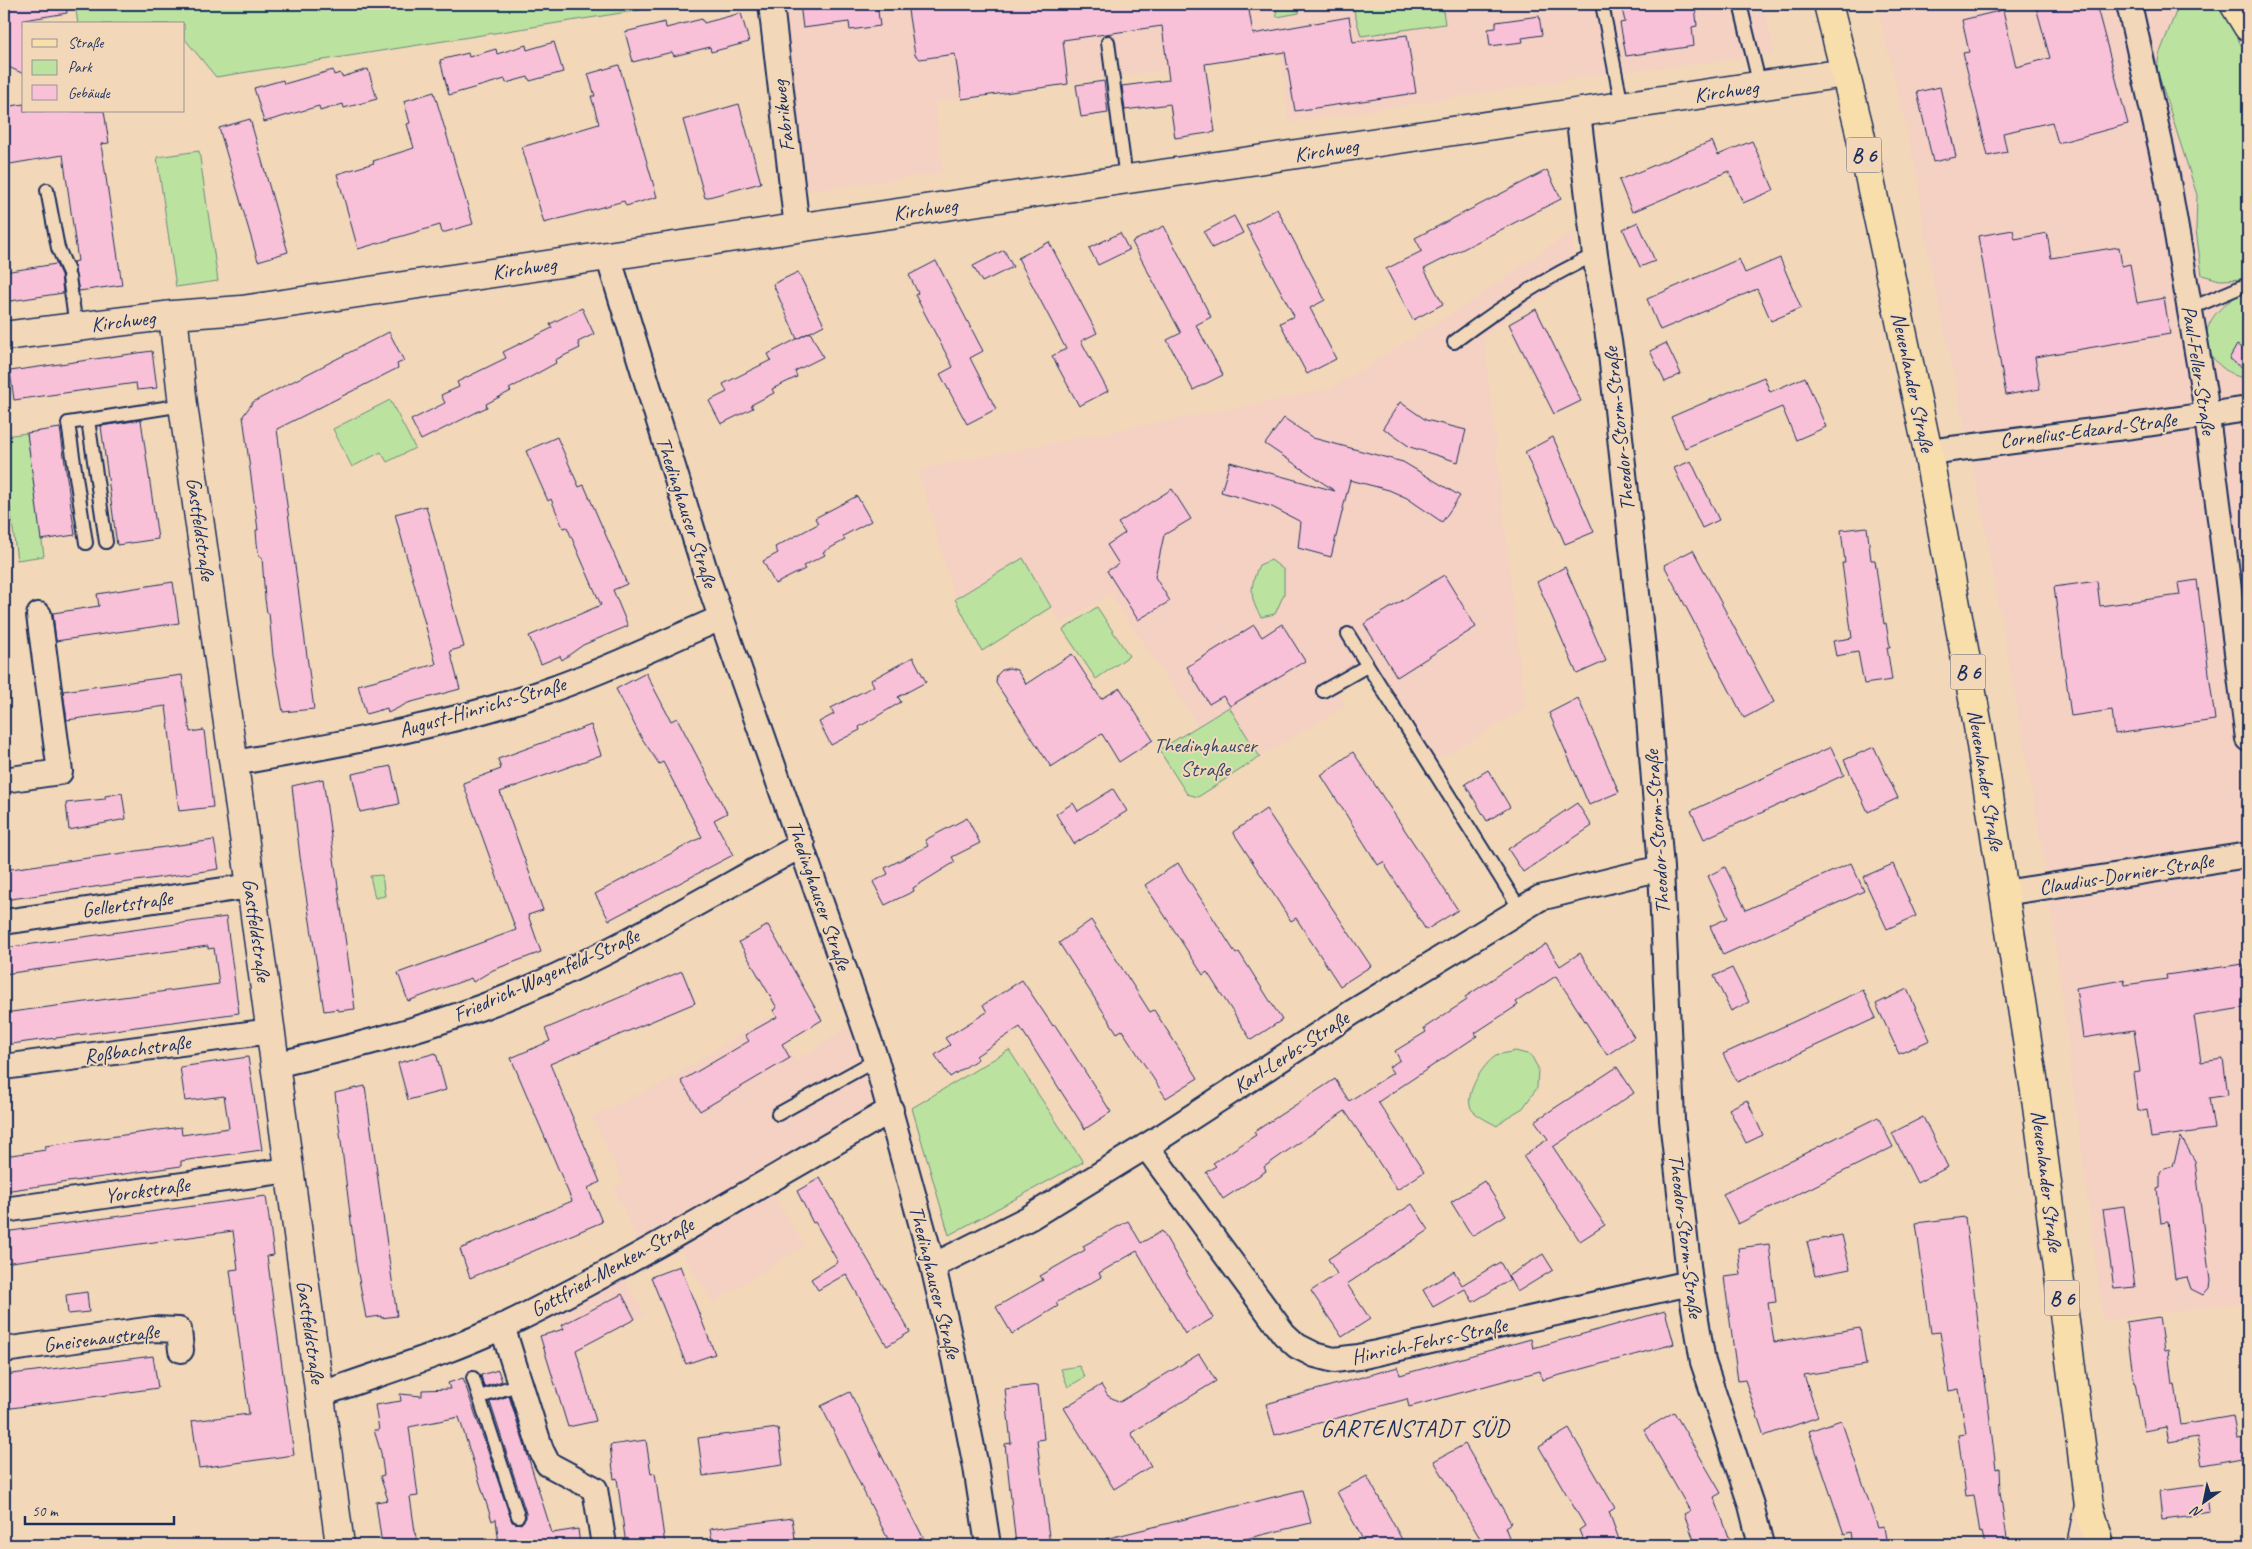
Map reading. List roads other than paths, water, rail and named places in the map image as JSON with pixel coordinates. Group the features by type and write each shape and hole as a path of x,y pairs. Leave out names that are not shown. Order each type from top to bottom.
{"main road":[{"name":"Neuenlander Straße","path":"1828,4 1845,73 1928,452 1978,726 2036,1091 2088,1506 2100,1545"},
{"path":"2234,4 2248,27"}],"street":[{"name":"Fabrikweg","path":"771,4 797,228"},
{"name":"Paul-Feller-Straße","path":"2129,4 2166,170 2207,415 2248,739"},
{"name":"Kirchweg","path":"4,336 173,316 242,310 1845,73"},
{"name":"Theodor-Storm-Straße","path":"1578,113 1595,255 1611,354 1644,658 1661,868 1672,1120 1690,1283 1703,1362 1751,1505 1760,1545"},
{"name":"Thedinghauser Straße","path":"608,256 721,618 802,845 876,1060 891,1110 933,1266 974,1458 988,1545"},
{"name":"Gastfeldstraße","path":"173,316 183,406 271,1031 274,1065 290,1170 340,1545"},
{"name":"Cornelius-Edzard-Straße","path":"1928,452 2248,408"},
{"path":"4,780 60,772 39,615"},
{"name":"August-Hinrichs-Straße","path":"234,763 368,739 506,704 552,690 721,618"},
{"name":"Friedrich-Wagenfeld-Straße","path":"274,1065 382,1040 483,1007 599,956 802,845"},
{"name":"Claudius-Dornier-Straße","path":"2004,892 2248,855"},
{"name":"Karl-Lerbs-Straße","path":"933,1266 1029,1218 1146,1146 1353,1012 1540,898 1661,868"},
{"name":"Gellertstraße","path":"4,922 251,886"},
{"name":"Roßbachstraße","path":"4,1067 271,1031"},
{"name":"Gottfried-Menken-Straße","path":"319,1395 438,1352 502,1326 629,1260 891,1110"},
{"name":"Hinrich-Fehrs-Straße","path":"1146,1146 1284,1334 1297,1346 1314,1355 1334,1360 1386,1352 1690,1283"},
{"name":"Yorckstraße","path":"4,1210 290,1170"},
{"path":"502,1326 541,1450 548,1464 595,1490 604,1545"},
{"name":"Gneisenaustraße","path":"4,1350 153,1329 178,1330 182,1350"},
{"name":"Neuenlander Straße","path":"2081,1545 2088,1506"}],"lane":[{"path":"1602,4 1622,106"},
{"path":"1740,4 1760,86"},
{"path":"1108,42 1126,179"},
{"path":"47,190 58,248 68,274 76,327"},
{"path":"1454,342 1482,320 1567,267 1595,255"},
{"path":"2189,309 2248,284"},
{"path":"86,543 68,423 183,406"},
{"path":"88,420 106,542"},
{"path":"1348,634 1520,909"},
{"path":"1323,691 1367,666"},
{"path":"778,1114 876,1060"},
{"path":"474,1378 518,1516"},
{"path":"480,1397 520,1384"}],"district":[{"name":"GARTENSTADT SÜD","path":"1415,1428"}]}
